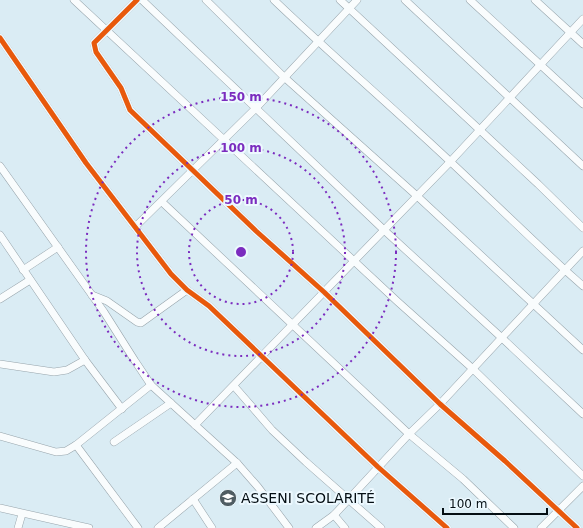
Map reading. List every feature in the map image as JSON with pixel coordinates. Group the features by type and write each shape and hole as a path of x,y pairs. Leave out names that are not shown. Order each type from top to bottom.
{"street":[{"path":"74,0 354,261 473,369 583,476"},
{"path":"137,0 94,43 94,47 121,88 130,110 256,231 324,292 440,404 505,460 577,528"},
{"path":"142,0 384,230 583,414"},
{"path":"206,0 284,77 417,196 583,350"},
{"path":"274,0 583,286"},
{"path":"340,0 538,184 583,228"},
{"path":"135,227 256,108 357,0"},
{"path":"405,0 583,166"},
{"path":"470,0 583,104"},
{"path":"535,0 583,44"},
{"path":"195,425 293,326 480,131 583,19"},
{"path":"0,38 86,163 164,266 187,290 209,306 263,356 378,467 447,528"},
{"path":"0,166 92,295 134,361 151,384 237,463 258,487 289,528"},
{"path":"162,202 409,434 463,479 514,528"},
{"path":"0,235 85,360 122,408"},
{"path":"23,270 58,247"},
{"path":"316,528 334,515 583,251"},
{"path":"0,299 30,280"},
{"path":"92,295 107,301 137,322 141,323 187,290"},
{"path":"0,364 54,372 67,370 85,360"},
{"path":"0,436 56,452 66,451 76,445 151,384"},
{"path":"234,386 272,430 348,500 381,528"},
{"path":"114,442 171,403"},
{"path":"76,445 138,528"},
{"path":"158,528 237,463"},
{"path":"541,528 583,486"},
{"path":"193,499 212,528"},
{"path":"0,508 89,528"},
{"path":"18,528 22,514"},
{"path":"334,515 345,528"}],"cycle path":[{"path":"137,0 94,43 96,52 121,88 130,110 256,231 324,292 440,404 505,461 577,528"},
{"path":"0,38 86,163 171,274 187,290 209,306 378,467 447,528"}],"place":[{"name":"ASSENI SCOLARITÉ","path":"228,498"}]}
